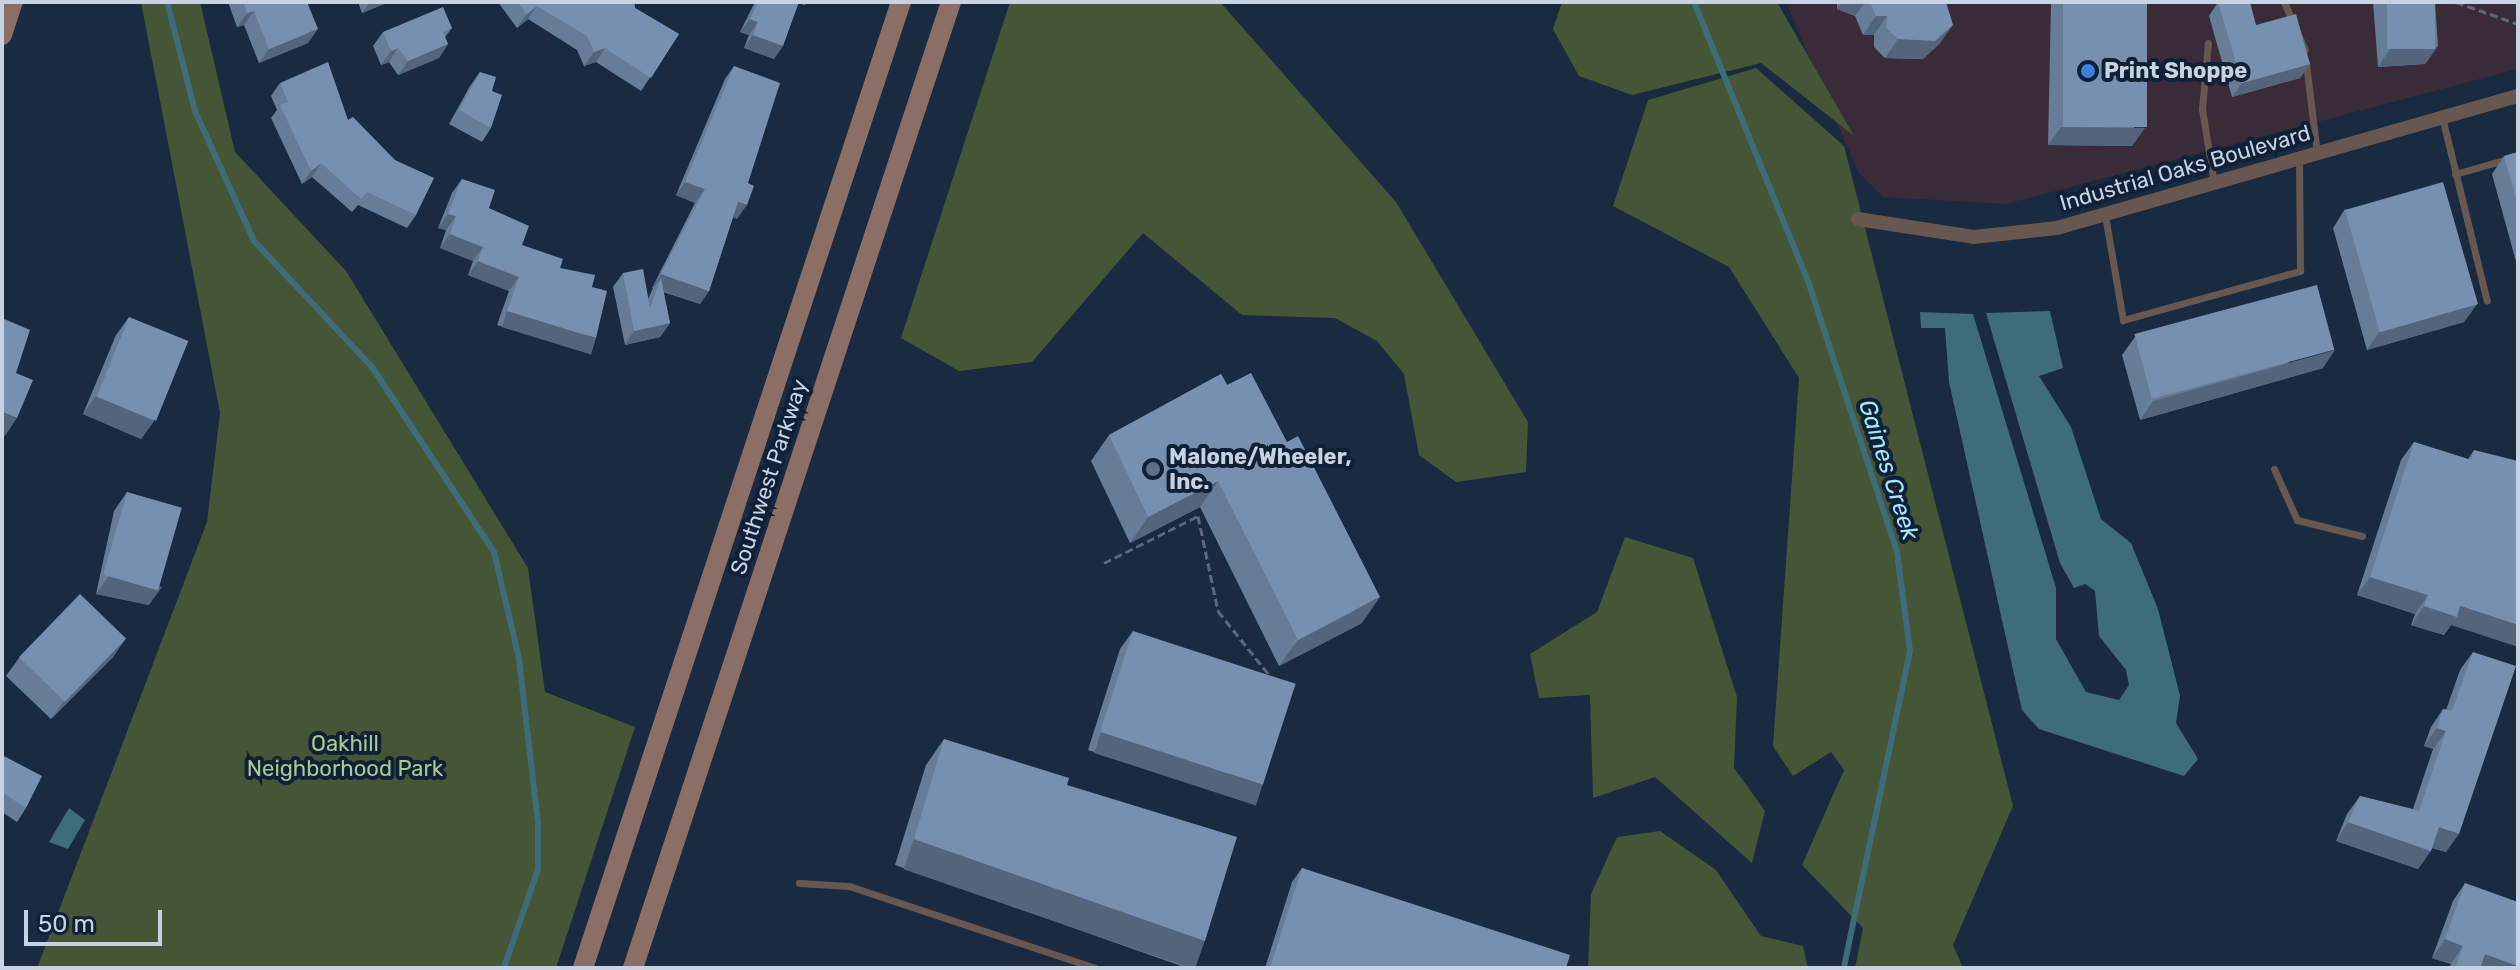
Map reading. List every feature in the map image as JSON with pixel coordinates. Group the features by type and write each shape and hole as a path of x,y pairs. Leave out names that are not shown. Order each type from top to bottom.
{"main road":[{"path":"2,35 13,2"},
{"name":"Southwest Parkway","path":"583,968 901,2"},
{"name":"Southwest Parkway","path":"633,968 951,2"}],"street":[{"name":"Industrial Oaks Boulevard","path":"1858,219 1974,237 2105,215 2518,96"}],"lane":[{"path":"2284,2 2302,31 2317,154"},
{"path":"2208,43 2202,109 2214,184"},
{"path":"2442,117 2487,301"},
{"path":"2455,174 2518,156"},
{"path":"2105,215 2123,320 2300,271 2299,159"},
{"path":"2274,469 2297,520 2362,536"},
{"path":"799,883 849,886 1095,968"}],"path":[{"path":"2456,2 2518,24"},
{"path":"1104,563 1198,516 1210,545 1218,611 1275,682"}],"shaded area":[{"path":"1786,2 2518,2 2518,69 2006,204 1883,197 1858,172"}],"green space":[{"name":"Oakhill Neighborhood Park","path":"141,2 200,2 235,152 346,271 528,568 545,692 635,727 556,968 37,968 207,522 220,413"},
{"path":"1010,2 1220,2 1396,202 1528,422 1526,472 1456,482 1419,455 1404,374 1377,341 1335,318 1242,315 1143,233 1032,362 959,371 901,338"},
{"path":"1562,2 1777,2 1854,136 1761,63 1632,95 1579,76 1553,29"},
{"path":"1756,68 1844,146 2013,806 1953,945 1963,968 1855,968 1863,928 1802,865 1844,770 1831,752 1793,776 1773,746 1799,378 1729,267 1613,206 1648,100"},
{"path":"1625,537 1693,558 1737,697 1734,768 1765,811 1752,863 1655,777 1593,798 1590,695 1539,698 1530,654 1597,612"},
{"path":"1660,831 1716,870 1761,936 1803,946 1808,968 1588,968 1591,894 1617,837"}],"water":[{"path":"2050,311 2063,368 2039,376 2071,427 2101,519 2131,543 2158,609 2180,696 2176,723 2198,759 2184,776 2039,729 2022,710 1949,382 1945,328 1921,328 1920,312 1973,314 2056,588 2056,639 2086,692 2119,700 2129,685 2126,670 2099,636 2095,591 2085,584 2074,588 2060,563 1986,313"},
{"path":"69,808 85,820 68,849 49,842"}],"building":[{"path":"243,2 307,2 318,29 269,49 254,11 247,13"},
{"path":"517,2 634,2 635,8 679,34 651,78 605,48 594,52 587,36 537,6 527,14"},
{"path":"758,2 799,2 783,46 753,35 758,22 750,19"},
{"path":"1870,2 1946,2 1953,25 1935,41 1898,39 1886,28 1887,16 1876,16"},
{"path":"2063,2 2147,2 2147,127 2063,127"},
{"path":"2218,2 2250,2 2256,25 2296,14 2310,64 2242,83"},
{"path":"2387,2 2435,2 2435,49 2387,49"},
{"path":"443,7 452,28 443,32 448,44 408,61 398,48 391,51 383,32"},
{"path":"328,62 348,120 353,117 395,160 434,178 416,215 367,192 361,199 321,163 311,171 280,105 288,102 280,83"},
{"path":"734,66 780,83 748,183 754,186 747,205 738,202 709,291 661,274 705,189 685,182"},
{"path":"480,72 496,77 492,91 502,95 491,128 459,110"},
{"path":"2518,152 2518,205 2504,156"},
{"path":"462,179 495,190 489,208 529,226 522,245 563,259 560,268 595,275 592,287 607,291 596,338 507,311 519,277 478,261 483,247 450,234 456,216 448,214"},
{"path":"2443,182 2478,304 2380,332 2345,210"},
{"path":"643,269 650,308 661,278 670,323 634,331 623,273"},
{"path":"2317,285 2334,350 2152,399 2134,334"},
{"path":"129,317 188,341 156,421 97,397"},
{"path":"2,318 30,330 16,373 33,380 17,418 2,412"},
{"path":"1251,373 1287,442 1298,436 1380,597 1298,640 1218,481 1148,517 1109,435 1221,374 1227,385"},
{"path":"2414,442 2471,460 2474,450 2518,461 2518,625 2460,606 2457,617 2424,606 2428,595 2370,577"},
{"path":"127,492 182,508 158,590 103,575"},
{"path":"80,594 126,638 65,702 19,657"},
{"path":"1133,631 1296,684 1263,785 1100,732"},
{"path":"2473,652 2516,666 2459,834 2439,827 2431,851 2348,822 2360,796 2419,811 2446,731 2437,728 2443,709 2452,711"},
{"path":"944,739 1069,778 1067,785 1237,837 1205,941 914,839"},
{"path":"2,755 42,776 26,808 2,792"},
{"path":"1302,868 1570,955 1566,968 1270,968"},
{"path":"2465,883 2518,902 2518,966 2485,954 2480,968 2456,966 2463,946 2445,939"}],"waterway":[{"path":"167,2 195,111 254,241 372,367 494,552 519,659 538,822 538,869 504,968"},
{"name":"Gaines Creek","path":"1694,2 1809,284 1897,552 1910,651 1844,968"}],"place":[{"name":"Print Shoppe","path":"2088,71"},
{"name":"Malone/Wheeler, Inc.","path":"1153,469"}]}
